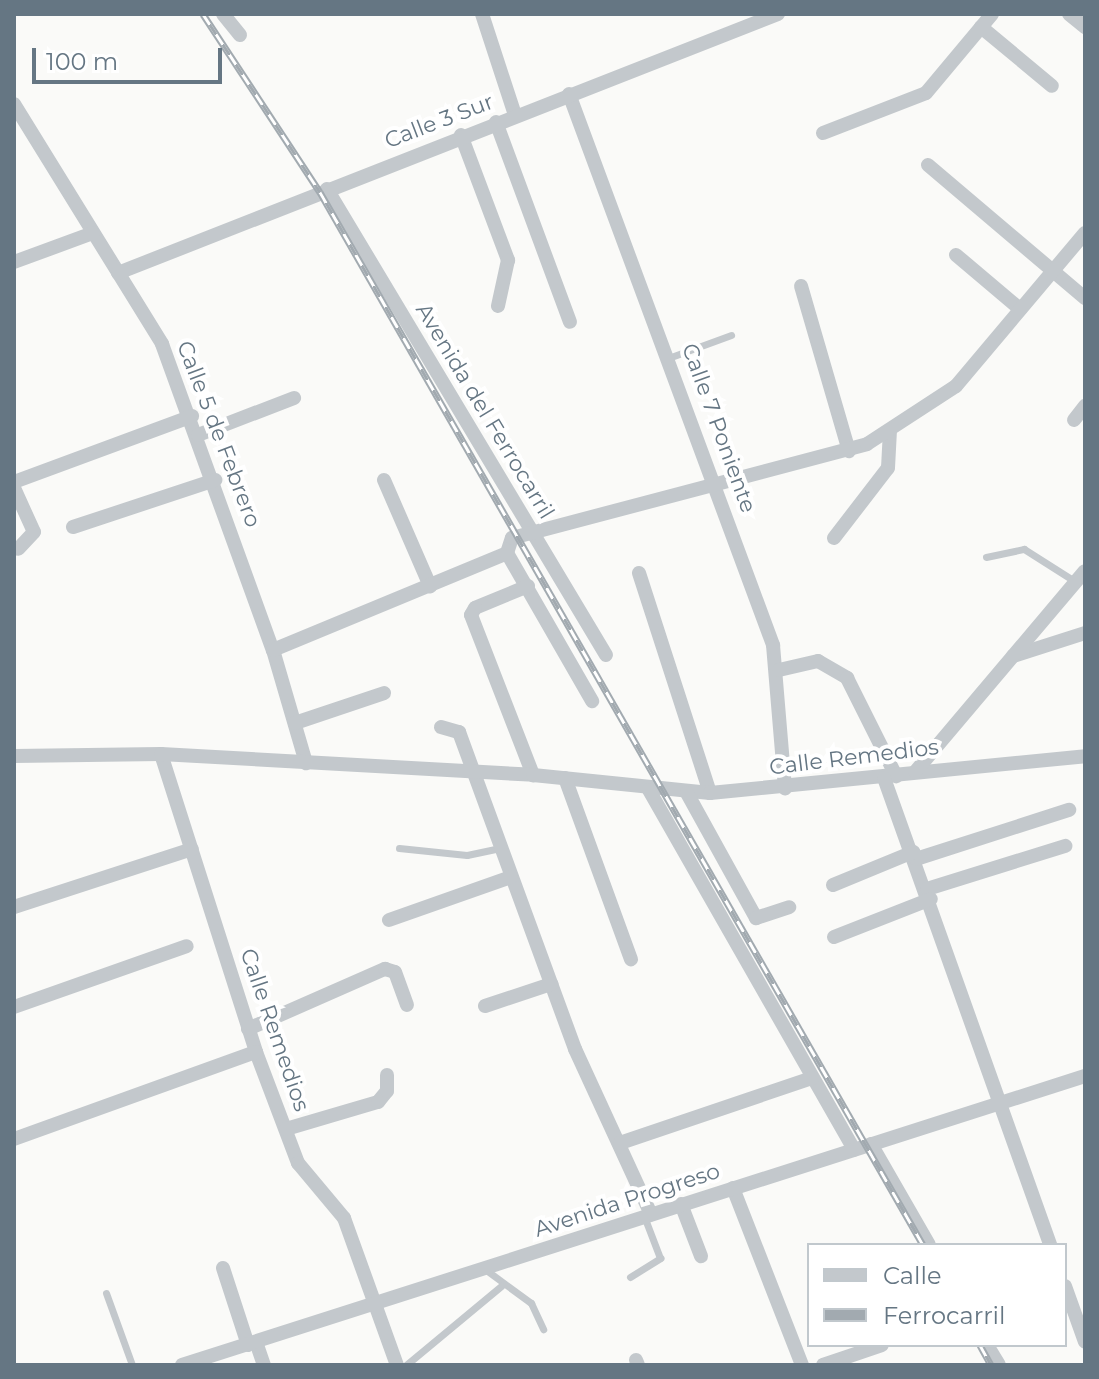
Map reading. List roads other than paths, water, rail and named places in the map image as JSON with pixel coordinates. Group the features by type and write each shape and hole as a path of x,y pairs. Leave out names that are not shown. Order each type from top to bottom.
{"street":[{"path":"223,14 240,35"},
{"path":"482,14 515,115"},
{"path":"823,133 931,97 992,14"},
{"path":"1069,14 1085,27"},
{"name":"Calle 3 Sur","path":"118,273 461,135 774,15"},
{"path":"981,27 1052,86"},
{"name":"Calle 7 Poniente","path":"569,94 671,357 779,670 785,788"},
{"name":"Calle 5 de Febrero","path":"14,104 162,344 215,480 273,650 306,763"},
{"path":"496,122 570,322"},
{"path":"461,135 508,260 498,306"},
{"path":"928,165 1085,298"},
{"name":"Avenida del Ferrocarril","path":"327,189 606,655"},
{"path":"14,262 93,233"},
{"path":"273,650 507,553 512,538 715,481 849,451 890,432 956,386 1085,233"},
{"path":"956,255 1020,309"},
{"path":"801,286 849,451"},
{"path":"198,435 294,398"},
{"path":"1074,420 1085,406"},
{"path":"14,482 192,416"},
{"path":"834,538 888,468 890,432"},
{"path":"73,527 215,480"},
{"path":"384,480 430,586"},
{"path":"14,488 34,532 18,549"},
{"path":"507,553 592,701"},
{"path":"639,573 710,793"},
{"path":"915,772 1080,576"},
{"path":"528,586 475,608 471,615 533,775"},
{"path":"1011,656 1085,633"},
{"path":"779,670 818,661 847,678 890,777 1049,1243"},
{"path":"295,723 384,693"},
{"path":"441,727 459,732 551,984 620,1143 647,1215"},
{"name":"Calle Remedios","path":"14,756 161,754 533,775 649,790 710,793 1085,756"},
{"name":"Calle Remedios","path":"161,754 248,1029 298,1163 344,1218 397,1365"},
{"path":"565,778 631,959"},
{"path":"649,790 854,1150"},
{"path":"687,793 758,919 789,907"},
{"path":"833,885 915,856 1069,810"},
{"path":"834,937 929,894 1065,846"},
{"path":"14,907 192,849"},
{"path":"389,920 511,877"},
{"path":"14,1007 187,946"},
{"path":"248,1029 385,969 395,972 407,1005"},
{"path":"485,1006 551,984"},
{"path":"14,1139 256,1052"},
{"path":"286,1129 378,1102 387,1091 387,1075"},
{"path":"1082,1077 1085,1093"},
{"name":"Avenida Progreso","path":"182,1365 486,1270 999,1101 1082,1077"},
{"path":"620,1143 812,1078"},
{"path":"871,1144 928,1243"},
{"path":"733,1188 802,1365"},
{"path":"681,1204 701,1256"},
{"path":"223,1268 252,1343 264,1365"},
{"path":"1067,1292 1085,1342"},
{"path":"823,1365 876,1347"},
{"path":"988,1347 999,1365"}],"lane":[{"path":"671,357 731,335"},
{"path":"986,557 1024,549 1080,576"},
{"path":"399,848 467,855 501,848"},
{"path":"630,1277 661,1254 647,1215"},
{"path":"486,1270 501,1286 531,1303 543,1329"},
{"path":"406,1365 501,1286"},
{"path":"106,1293 132,1365"}],"railway":[{"path":"203,14 320,192 922,1243"},
{"path":"981,1347 991,1365"}]}
